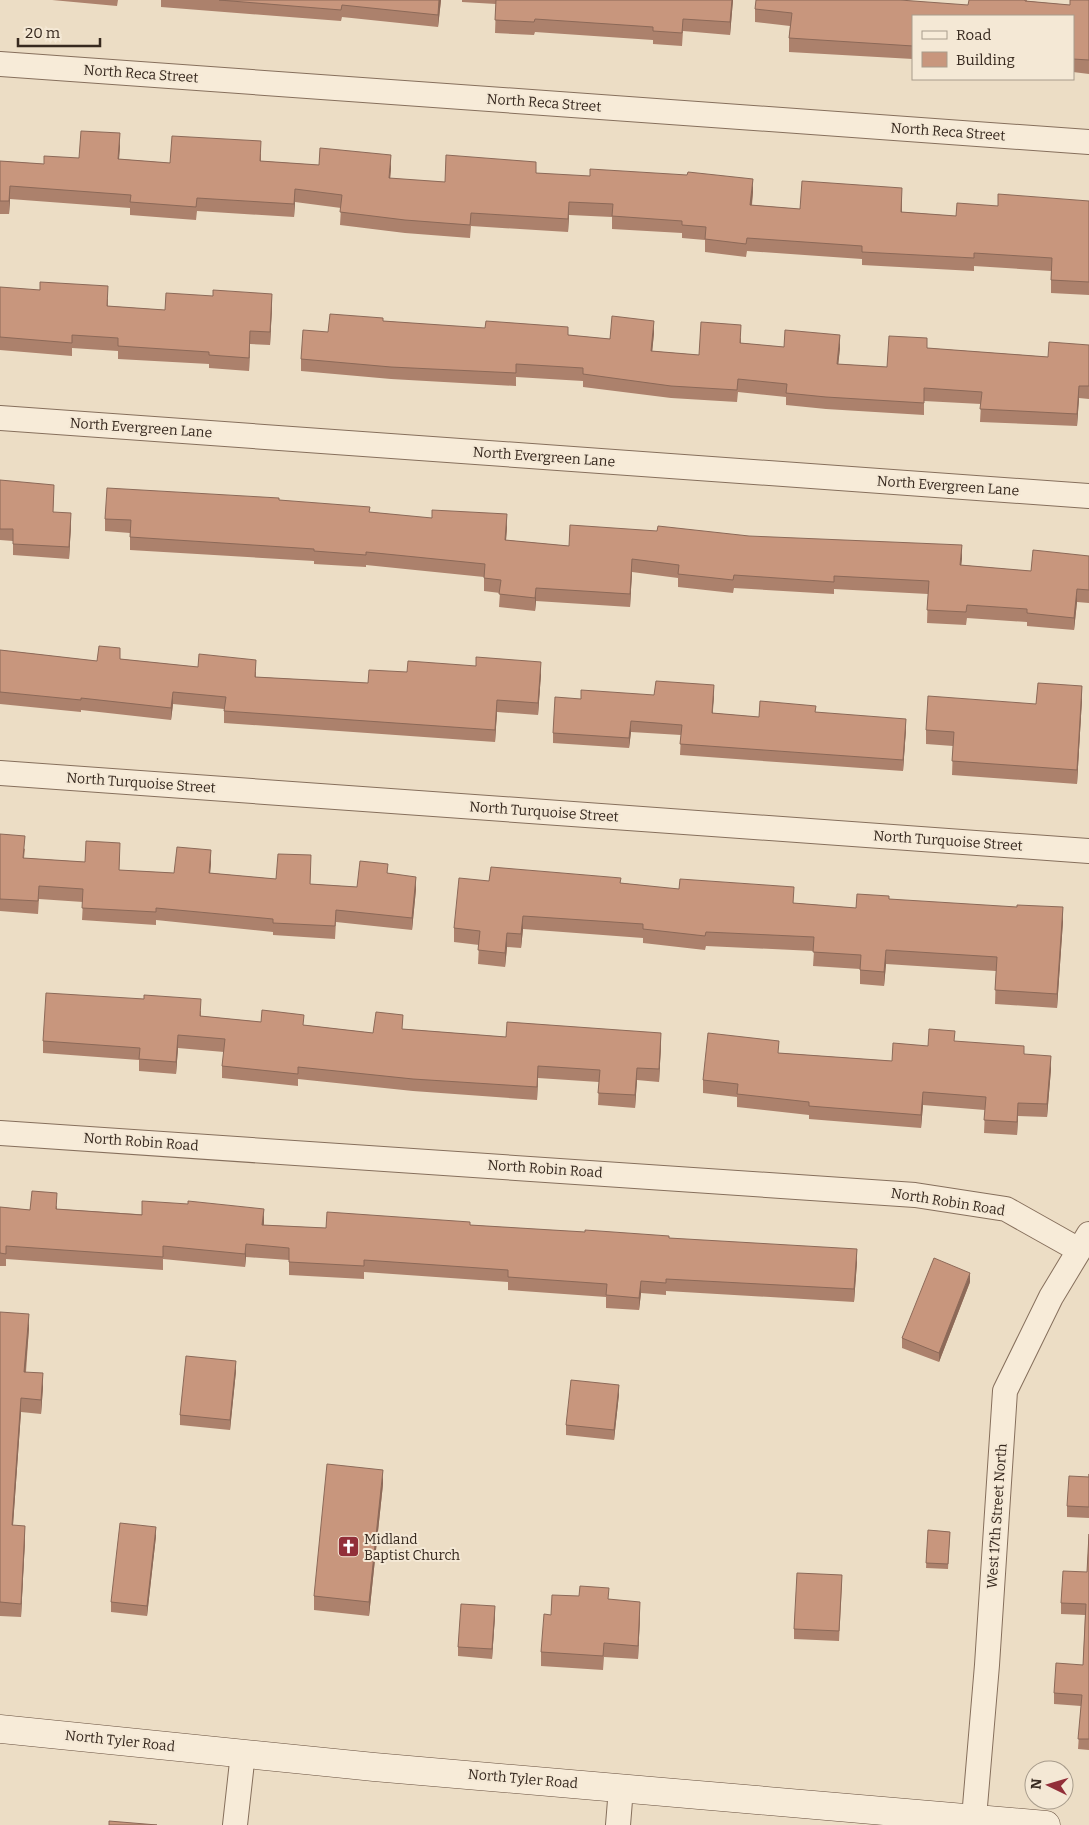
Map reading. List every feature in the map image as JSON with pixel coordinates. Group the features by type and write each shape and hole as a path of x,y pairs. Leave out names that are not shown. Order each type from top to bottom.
{"main road":[{"name":"North Tyler Road","path":"0,1729 621,1788 1046,1825"}],"street":[{"name":"North Reca Street","path":"0,64 1089,142"},
{"name":"North Evergreen Lane","path":"0,418 1089,496"},
{"name":"North Turquoise Street","path":"0,773 1089,851"},
{"name":"North Robin Road","path":"0,1133 915,1195 1006,1209 1084,1242"},
{"name":"West 17th Street North","path":"974,1818 988,1665 1004,1391 1051,1297 1084,1242"},
{"path":"235,1825 243,1753"},
{"path":"618,1825 621,1788"}],"building":[{"path":"219,0 439,0 438,15 342,5 341,10"},
{"path":"496,0 732,0 730,22 683,19 682,33 653,31 653,27 535,19 534,22 495,20"},
{"path":"756,0 900,0 968,5 969,0 1025,0 1070,5 1070,0 1089,0 1089,60 1074,59 1074,15 912,15 912,46 789,38 792,13 755,9"},
{"path":"81,131 120,133 118,159 170,163 172,136 261,141 260,161 319,165 320,148 391,155 389,178 445,182 446,155 536,162 536,173 590,176 590,169 687,175 688,172 753,179 750,205 800,209 802,181 902,188 901,212 956,216 957,203 998,206 998,194 1089,201 1089,282 1051,280 1052,258 974,253 974,258 862,252 862,246 747,238 746,244 705,239 706,227 682,225 682,221 612,216 613,204 569,202 568,219 471,213 470,225 340,212 342,195 295,189 294,204 197,198 196,207 130,202 131,195 10,186 9,201 0,201 0,161 44,164 44,156 79,158"},
{"path":"40,282 108,286 107,306 165,310 166,293 213,296 213,290 272,294 270,332 250,331 249,358 209,355 209,352 118,346 118,338 72,335 72,343 0,337 0,287 40,290"},
{"path":"330,314 383,318 383,321 485,328 486,321 568,327 568,335 610,339 612,316 654,321 651,351 699,355 701,322 741,325 740,343 784,347 785,330 840,335 837,364 887,367 889,336 927,338 927,348 1048,357 1049,342 1089,345 1089,386 1079,386 1077,414 980,409 982,392 924,388 924,403 786,393 787,384 738,379 737,390 671,386 583,374 583,368 516,364 516,373 391,367 301,359 303,330 328,332"},
{"path":"0,480 54,485 53,512 71,513 69,547 13,544 13,529 0,529"},
{"path":"107,488 279,498 279,500 370,507 369,512 432,518 432,510 507,514 505,540 569,546 570,525 657,531 658,526 749,536 962,545 960,565 1031,571 1033,550 1089,556 1089,590 1077,589 1074,618 1027,613 1027,609 967,605 966,612 927,610 929,581 834,576 834,582 734,575 733,580 678,574 679,565 632,559 630,594 536,588 535,598 499,594 501,580 484,578 485,564 366,552 366,555 314,551 314,549 130,537 131,520 105,519"},
{"path":"99,646 120,648 120,659 198,667 199,654 256,660 255,677 368,683 369,670 407,672 408,661 476,666 476,657 541,662 538,703 497,700 495,730 224,711 226,697 173,692 171,708 81,698 81,700 0,692 0,650 97,661"},
{"path":"656,681 714,685 712,713 759,717 760,701 816,706 815,712 906,719 903,760 680,744 682,725 631,721 629,738 553,733 555,697 581,699 581,690 654,695"},
{"path":"1038,683 1082,686 1077,770 952,761 954,732 926,730 928,696 1036,704"},
{"path":"0,834 25,836 23,858 85,862 86,841 120,843 119,870 174,873 177,847 211,850 209,873 276,879 278,854 311,855 310,884 357,887 360,861 388,864 387,873 416,877 412,918 336,910 335,926 273,923 273,919 156,908 156,912 82,908 83,889 39,886 38,901 0,899"},
{"path":"491,867 621,878 620,883 679,889 680,879 794,887 793,903 856,908 857,894 889,896 889,899 1017,907 1017,905 1063,907 1057,994 995,990 997,957 886,950 884,972 860,970 861,955 813,952 814,937 706,932 705,936 643,929 643,924 523,916 521,934 507,933 505,953 478,950 480,931 454,928 459,878 489,881"},
{"path":"46,993 144,999 144,995 201,999 200,1016 261,1022 262,1010 304,1015 303,1025 373,1033 376,1012 403,1015 402,1029 506,1037 507,1022 661,1033 659,1069 637,1068 635,1095 598,1093 600,1070 538,1066 537,1087 413,1079 298,1067 298,1074 222,1066 225,1039 178,1035 176,1062 139,1059 140,1048 43,1041"},
{"path":"929,1029 955,1031 954,1041 1024,1046 1024,1054 1051,1056 1047,1104 1018,1103 1017,1122 984,1120 986,1097 923,1092 921,1115 809,1106 809,1102 737,1094 738,1084 703,1080 708,1033 779,1041 778,1053 892,1061 893,1043 928,1046"},
{"path":"32,1191 57,1193 56,1209 142,1215 142,1201 188,1204 188,1201 264,1209 262,1225 326,1228 327,1212 470,1222 470,1225 585,1232 585,1230 669,1236 669,1238 857,1249 854,1289 666,1279 666,1283 641,1281 639,1298 606,1295 607,1284 508,1277 508,1270 364,1260 364,1266 289,1262 289,1248 246,1244 245,1254 163,1246 163,1257 6,1246 6,1254 0,1253 0,1207 30,1210"},
{"path":"934,1258 970,1273 939,1353 902,1338"},
{"path":"0,1312 29,1314 24,1372 43,1373 41,1400 21,1398 12,1525 25,1526 21,1604 0,1602"},
{"path":"186,1356 236,1361 230,1420 180,1415"},
{"path":"571,1380 619,1385 614,1430 566,1425"},
{"name":"Midland Baptist Church","path":"327,1464 383,1470 369,1602 314,1596"},
{"path":"1069,1476 1089,1477 1089,1507 1067,1506"},
{"path":"120,1523 156,1527 147,1606 111,1602"},
{"path":"928,1530 950,1532 948,1564 926,1563"},
{"path":"1089,1534 1089,1739 1078,1739 1082,1695 1054,1693 1056,1663 1083,1665 1086,1604 1061,1603 1063,1571 1087,1572"},
{"path":"797,1573 842,1575 839,1631 794,1629"},
{"path":"580,1586 609,1588 608,1599 640,1602 638,1646 604,1643 603,1656 541,1652 544,1614 551,1615 552,1595 579,1596"},
{"path":"461,1604 495,1606 492,1649 458,1647"},
{"path":"109,1821 157,1825 109,1825"}],"place":[{"name":"Midland Baptist Church","path":"348,1547"}]}
